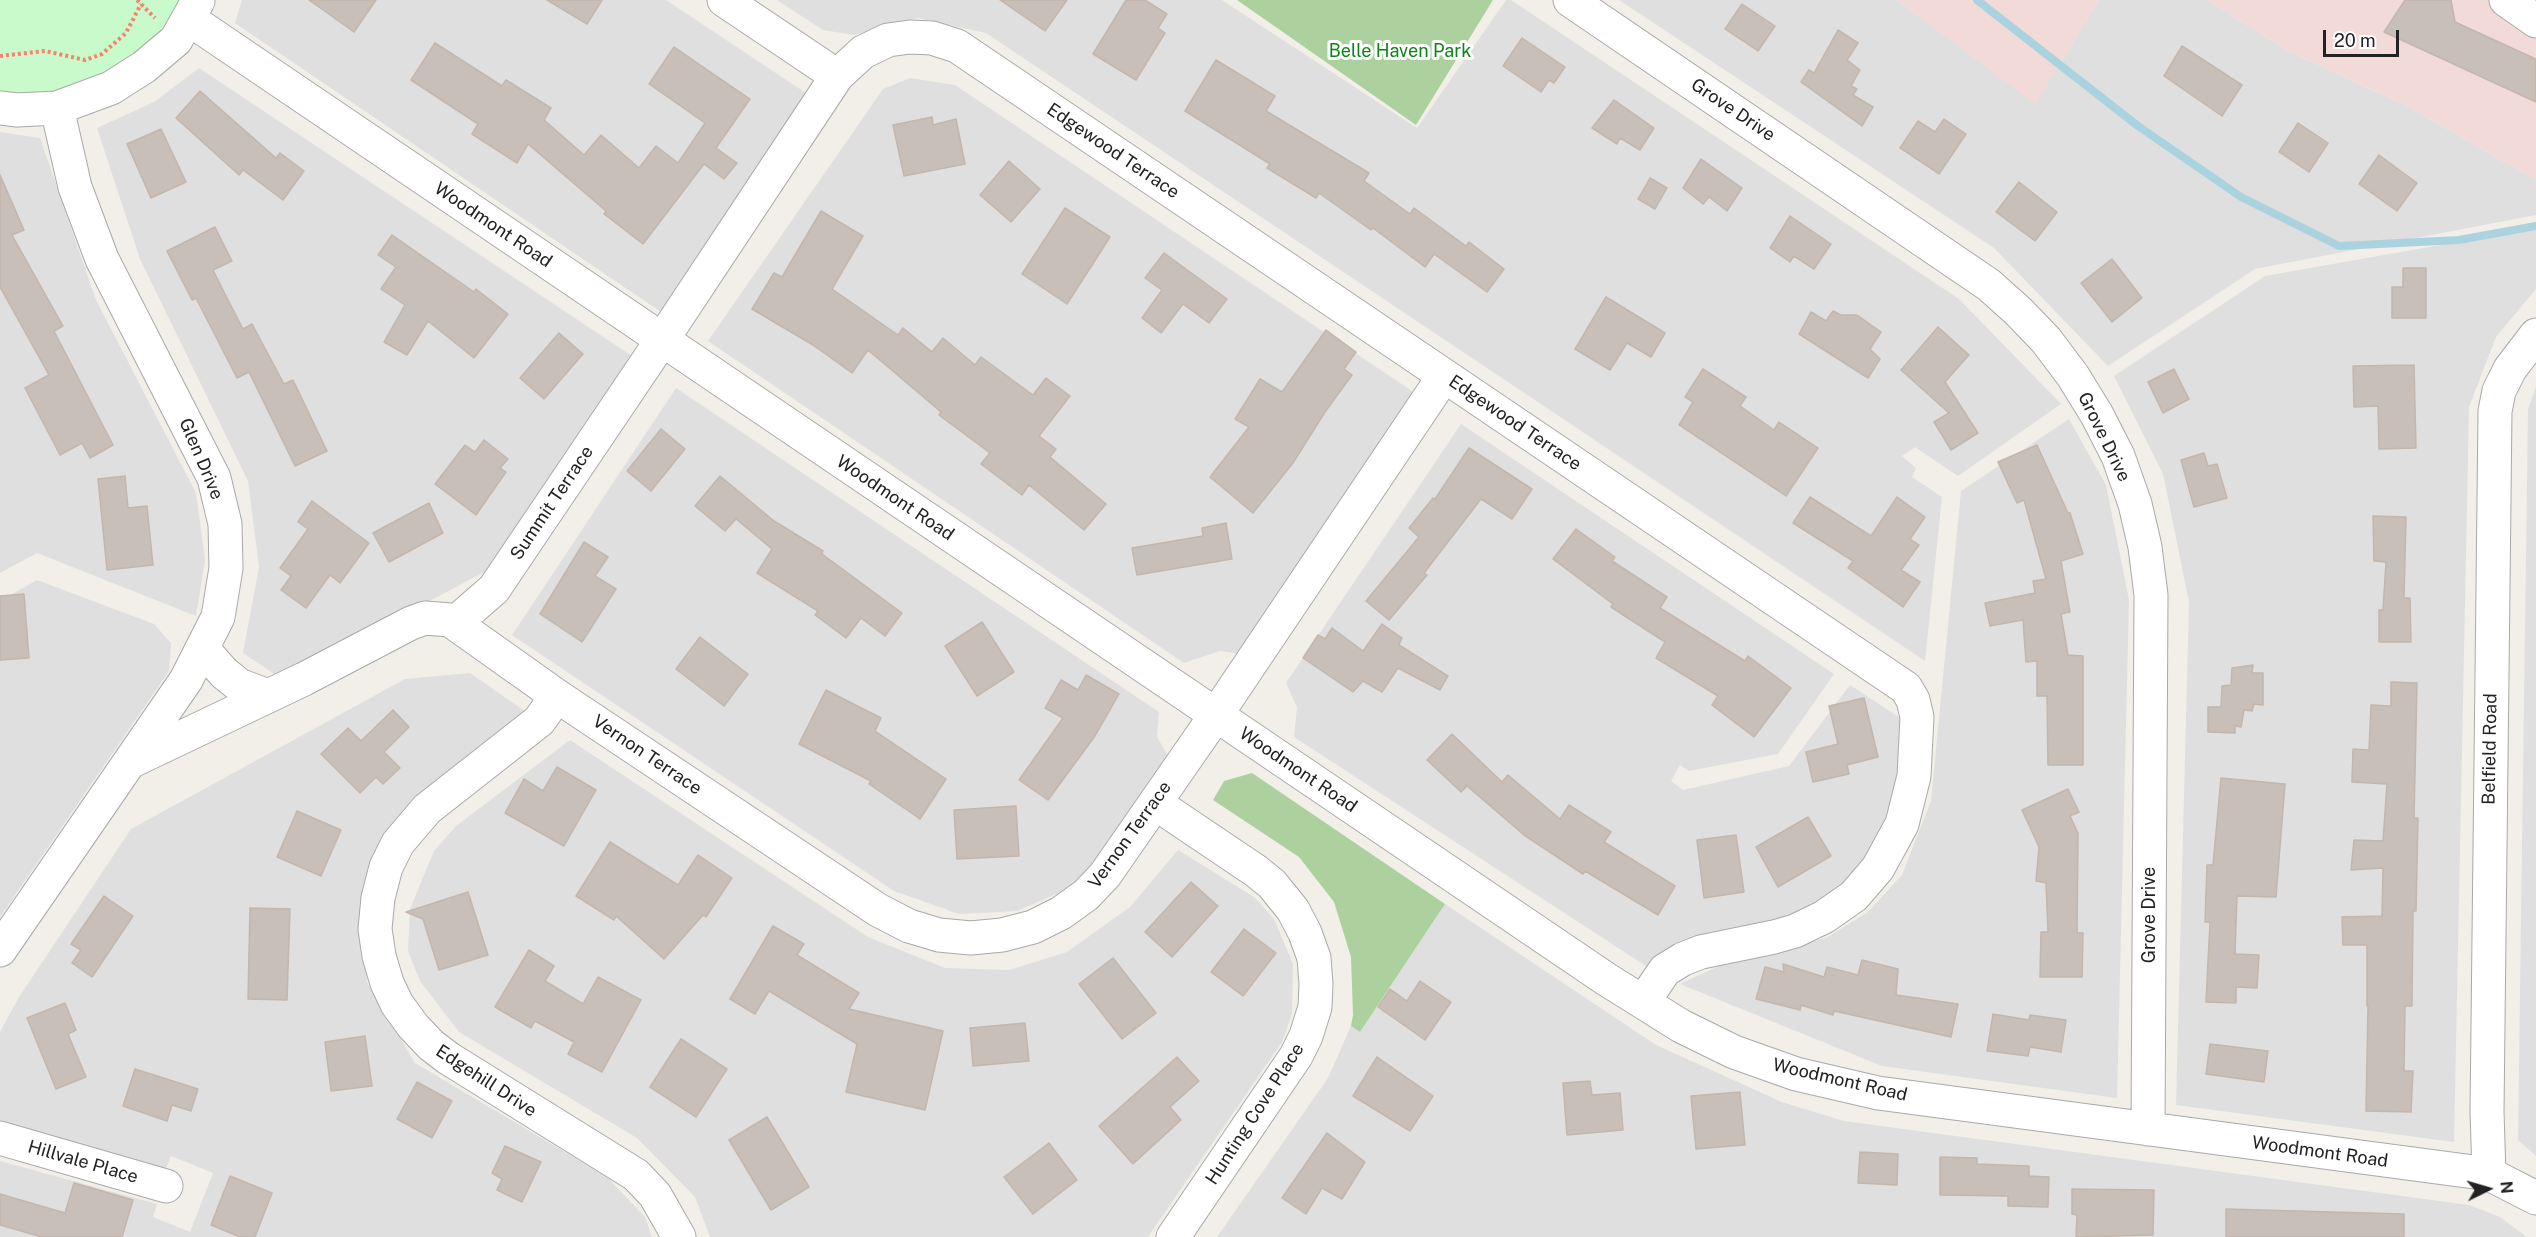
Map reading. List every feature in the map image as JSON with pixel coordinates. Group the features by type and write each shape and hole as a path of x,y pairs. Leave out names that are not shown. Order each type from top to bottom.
{"street":[{"path":"724,0 837,76"},
{"name":"Grove Drive","path":"1570,0 1989,285 2046,340 2073,376 2118,456 2135,504 2145,547 2151,595 2148,1129"},
{"path":"2506,0 2536,21"},
{"path":"0,108 17,110 57,108 111,88 144,67 176,40 194,10"},
{"name":"Woodmont Road","path":"194,10 662,340 1606,980 1682,1026 1734,1052 1796,1074 1878,1093 2489,1174 2536,1198"},
{"name":"Edgewood Terrace","path":"837,76 863,52 888,40 910,37 932,38 957,46 1906,688 1913,700 1917,717 1914,776 1908,804 1893,845 1878,868 1854,896 1824,918 1795,931 1701,952 1683,959 1665,970 1643,1002"},
{"name":"Summit Terrace","path":"455,623 494,590 837,76"},
{"name":"Glen Drive","path":"0,950 186,680 218,617 226,568 227,545 221,500 202,451 102,259 75,187 57,108"},
{"name":"Belfield Road","path":"2489,1174 2487,1100 2495,411 2499,391 2510,369 2536,335"},
{"name":"Vernon Terrace","path":"455,623 557,696 878,910 909,926 939,935 971,938 1002,935 1033,927 1060,913 1086,895 1105,875 1216,715 1444,376"},
{"path":"132,761 268,696 411,622 425,618 455,623"},
{"path":"203,649 224,673 239,685 268,696"},
{"name":"Edgehill Drive","path":"557,696 539,721 427,809 398,843 386,867 378,898 375,929 379,956 387,983 397,1004 431,1046 636,1175 655,1195 672,1221 679,1237"},
{"name":"Hunting Cove Place","path":"1155,803 1272,884 1293,910 1305,933 1314,958 1316,984 1315,1007 1306,1036 1296,1056 1173,1237"},
{"name":"Hillvale Place","path":"0,1138 166,1186"}],"path":[{"path":"0,56 45,51 85,60 102,54 126,33 141,4"}],"shaded area":[{"path":"242,0 666,0 809,95 661,312 235,23"},
{"path":"777,0 1222,0 1417,128 1506,0 1511,0 1959,299 2061,404 1958,476 1915,447 1902,456 1916,468 1912,477 1942,497 1925,661 986,33 918,18 854,35 823,30"},
{"path":"1619,0 1897,0 2035,103 2099,0 2208,0 2286,50 2407,106 2536,180 2536,215 2255,269 2108,366 1994,248"},
{"path":"1897,0 2099,0 2035,104"},
{"path":"2208,0 2536,0 2536,180 2407,106 2286,50"},
{"path":"199,68 632,356 488,570 282,679 243,653 259,567 248,481 140,259 97,128 154,102"},
{"path":"910,78 955,85 1418,395 1240,654 1220,651 1184,663 708,341 883,89"},
{"path":"0,132 40,138 96,300 196,493 205,560 196,616 37,553 0,573"},
{"path":"2536,228 2536,289 2496,337 2469,407 2454,1142 2176,1105 2189,602 2163,474 2114,376 2265,276"},
{"path":"2536,387 2536,1156 2518,1140 2528,409"},
{"path":"676,388 1159,712 1157,737 1170,759 1113,847 1070,888 1017,911 959,914 894,891 512,635"},
{"path":"2069,419 2106,485 2129,600 2117,1098 1882,1066 1680,984 1730,961 1826,938 1868,912 1902,875 1931,801 1961,491"},
{"path":"1461,424 1834,674 1778,754 1689,771 1680,765 1671,781 1683,790 1789,766 1850,685 1911,725 1898,816 1857,881 1794,917 1652,970 1294,737 1297,707 1286,683"},
{"path":"37,580 154,624 171,643 169,671 0,917 0,601"},
{"path":"470,673 529,714 380,844 361,895 367,982 415,1063 607,1177 645,1217 652,1237 0,1237 0,1161 157,1204 153,1217 190,1232 213,1173 171,1156 165,1171 0,1122 0,1032 19,997 131,829 405,679"},
{"path":"570,740 868,937 945,968 1009,970 1067,952 1130,907 1178,850 1254,897 1274,919 1293,964 1292,1014 1282,1042 1148,1237 710,1237 695,1197 637,1138 459,1032 420,981 408,951 410,909 434,851 456,826"},
{"path":"1445,904 1656,1045 1782,1102 1844,1121 2469,1205 2500,1217 2527,1237 1217,1237 1328,1078 1351,1026 1360,1032"}],"green space":[{"path":"0,0 183,0 158,33 132,59 101,76 67,88 32,94 0,93"},
{"name":"Belle Haven Park","path":"1237,0 1493,0 1416,125"},
{"path":"1252,773 1445,904 1360,1032 1351,1026 1353,1015 1351,957 1334,902 1299,857 1213,800 1224,781"}],"building":[{"path":"309,0 376,0 354,32"},
{"path":"547,0 602,0 587,24"},
{"path":"1000,0 1067,0 1045,31"},
{"path":"1126,0 1145,0 1167,14 1158,28 1165,33 1136,80 1093,54"},
{"path":"2405,0 2451,0 2455,22 2536,59 2536,102 2384,32"},
{"path":"1742,4 1775,26 1758,51 1725,29"},
{"path":"1838,30 1858,43 1847,60 1860,70 1851,86 1857,89 1853,95 1873,107 1862,126 1801,82 1809,70 1814,73"},
{"path":"1522,38 1565,67 1554,83 1549,80 1541,92 1503,66"},
{"path":"435,43 502,86 506,80 551,108 544,120 584,155 601,135 639,168 656,146 678,163 705,123 649,84 674,47 750,99 716,148 737,163 724,179 704,164 643,244 604,214 606,211 528,144 517,163 472,134 478,124 411,80"},
{"path":"2182,46 2242,85 2222,116 2164,76"},
{"path":"1216,60 1275,96 1266,111 1369,173 1364,181 1410,214 1414,208 1466,246 1469,242 1504,269 1487,292 1434,254 1425,267 1373,228 1371,230 1319,193 1316,198 1267,168 1270,164 1185,111"},
{"path":"200,91 276,158 280,153 304,171 283,200 243,170 239,175 176,118"},
{"path":"1614,100 1654,128 1640,150 1620,138 1617,144 1592,128"},
{"path":"932,117 933,125 956,119 965,164 904,176 893,125"},
{"path":"1944,119 1966,134 1939,174 1900,148 1918,121 1935,132"},
{"path":"2298,123 2328,143 2309,172 2279,152"},
{"path":"161,129 186,182 151,198 127,144"},
{"path":"2379,155 2417,183 2397,211 2359,184"},
{"path":"1701,159 1742,188 1727,211 1709,197 1703,204 1683,188"},
{"path":"1009,161 1040,189 1011,222 980,195"},
{"path":"0,175 24,230 12,235 63,326 54,331 113,445 90,458 82,443 60,455 25,388 49,375 0,287"},
{"path":"1650,178 1667,188 1655,209 1638,199"},
{"path":"2019,182 2057,212 2035,241 1996,212"},
{"path":"1065,208 1110,237 1067,304 1022,274"},
{"path":"821,211 863,236 832,289 898,335 903,328 932,352 943,338 975,365 981,357 1033,395 1046,378 1070,396 1039,436 1056,449 1050,457 1106,504 1084,530 1029,485 1022,495 981,464 990,453 939,415 941,412 868,350 852,373 813,345 752,309 774,273 782,277"},
{"path":"1790,216 1831,244 1814,269 1794,256 1790,262 1770,248"},
{"path":"215,227 232,261 213,270 226,296 243,329 252,324 284,384 293,380 327,451 295,466 249,372 237,378 196,298 192,300 167,251"},
{"path":"392,235 474,292 476,289 508,314 474,358 428,321 407,355 384,342 405,305 381,289 396,267 378,255"},
{"path":"1164,253 1227,299 1209,323 1183,304 1161,333 1142,318 1162,290 1145,278"},
{"path":"2112,259 2142,298 2112,322 2081,283"},
{"path":"2403,268 2426,268 2426,318 2392,318 2392,287 2403,287"},
{"path":"1606,297 1665,333 1651,357 1627,343 1610,370 1575,349"},
{"path":"1833,311 1841,315 1857,315 1881,332 1870,349 1880,359 1868,378 1799,334 1811,312 1826,321"},
{"path":"1938,327 1969,355 1945,382 1978,433 1951,450 1934,422 1949,413 1901,370"},
{"path":"1326,330 1356,352 1344,369 1352,375 1325,412 1293,463 1253,513 1210,477 1249,427 1235,419 1260,379 1282,392"},
{"path":"559,333 583,354 544,399 520,378"},
{"path":"2414,365 2416,448 2379,449 2378,406 2354,407 2353,366"},
{"path":"1703,369 1746,397 1740,406 1774,430 1779,422 1818,448 1786,496 1679,425 1693,402 1685,397"},
{"path":"2174,369 2189,399 2163,413 2148,382"},
{"path":"661,429 685,449 651,491 627,471"},
{"path":"484,440 508,459 500,468 506,472 476,515 435,484 465,445 475,452"},
{"path":"2037,445 2070,513 2083,554 2061,561 2070,612 2061,614 2068,655 2083,656 2083,765 2048,765 2047,696 2037,696 2037,661 2026,662 2023,620 1990,626 1985,603 2035,593 2033,581 2046,579 2024,500 2017,503 1998,462"},
{"path":"1469,448 1532,489 1512,519 1481,499 1424,573 1427,575 1389,620 1366,601 1419,537 1409,528 1433,498 1435,499"},
{"path":"2204,453 2208,466 2217,464 2227,498 2194,507 2181,460"},
{"path":"125,476 128,508 147,506 153,565 107,570 98,479"},
{"path":"720,476 774,521 823,551 822,554 902,613 885,636 861,618 846,638 815,615 818,611 757,573 772,549 736,519 725,531 695,506"},
{"path":"1810,497 1871,536 1897,497 1925,517 1910,539 1919,545 1901,570 1920,582 1903,607 1848,568 1853,561 1793,523"},
{"path":"312,501 369,543 340,583 330,575 306,608 281,590 291,576 280,568 308,529 298,522"},
{"path":"429,503 443,533 389,562 373,533"},
{"path":"2373,516 2406,517 2404,598 2410,598 2411,642 2379,642 2379,610 2383,610 2386,562 2374,561"},
{"path":"1226,523 1232,559 1137,575 1132,548 1203,536 1202,528"},
{"path":"1576,529 1615,557 1612,561 1667,597 1660,608 1745,661 1748,656 1791,688 1754,737 1712,705 1718,696 1656,658 1665,642 1611,607 1613,604 1553,559"},
{"path":"584,542 608,557 595,576 616,589 582,642 540,614"},
{"path":"24,594 29,658 0,660 0,596"},
{"path":"982,622 1014,672 977,696 945,646"},
{"path":"1382,624 1402,638 1399,645 1448,676 1440,690 1398,668 1382,692 1363,681 1353,692 1303,658 1318,635 1325,639 1332,628 1363,651"},
{"path":"700,637 748,674 724,706 676,669"},
{"path":"2253,665 2252,673 2263,673 2263,705 2254,704 2252,711 2244,710 2241,727 2235,726 2235,733 2208,732 2208,707 2221,707 2222,686 2231,685 2232,668"},
{"path":"1086,675 1119,694 1095,736 1048,800 1019,780 1063,718 1045,708 1061,680 1078,690"},
{"path":"2391,682 2417,683 2414,818 2418,818 2416,911 2413,911 2412,1006 2405,1006 2404,1071 2413,1071 2411,1112 2366,1111 2367,945 2343,945 2342,917 2382,916 2383,868 2351,870 2354,840 2383,841 2387,784 2352,782 2353,749 2369,750 2371,705 2391,706"},
{"path":"826,690 881,718 875,731 946,779 920,819 869,784 871,781 799,744"},
{"path":"1864,698 1878,757 1847,765 1849,774 1813,782 1806,752 1838,744 1829,706"},
{"path":"393,710 409,727 384,752 400,768 383,784 376,777 360,793 321,754 348,728 361,741"},
{"path":"1452,734 1502,782 1508,775 1560,819 1569,805 1611,832 1604,842 1675,886 1658,915 1585,871 1583,874 1524,835 1467,786 1461,792 1427,760"},
{"path":"557,767 596,790 564,846 505,813 524,779 543,791"},
{"path":"2221,778 2285,784 2276,897 2237,896 2235,954 2259,955 2257,988 2236,987 2236,1003 2206,1002 2210,922 2205,922 2207,865 2213,865"},
{"path":"2068,789 2079,812 2070,816 2078,833 2077,933 2083,933 2082,977 2040,977 2041,932 2048,932 2046,883 2036,881 2039,847 2022,810"},
{"path":"1016,806 1019,856 957,859 954,810"},
{"path":"297,811 341,830 321,876 277,857"},
{"path":"1808,817 1831,856 1778,887 1756,847"},
{"path":"1736,835 1744,892 1704,898 1697,840"},
{"path":"610,842 678,885 698,855 732,878 706,917 703,915 664,959 616,916 614,920 576,896"},
{"path":"1191,882 1218,906 1172,957 1145,932"},
{"path":"468,892 488,955 439,970 423,919 406,912"},
{"path":"104,896 133,916 92,977 72,963 81,950 71,944"},
{"path":"250,908 290,909 287,1000 248,999"},
{"path":"773,926 804,944 797,955 859,993 849,1009 943,1031 925,1110 846,1092 857,1044 769,991 755,1014 730,999"},
{"path":"1244,929 1276,953 1243,996 1211,972"},
{"path":"529,950 554,966 545,981 583,1004 598,977 641,1000 602,1072 568,1054 574,1042 535,1021 531,1028 495,1007"},
{"path":"1113,958 1156,1013 1122,1039 1079,984"},
{"path":"1862,960 1898,969 1896,995 1958,1004 1951,1037 1834,1011 1833,1015 1801,1005 1800,1010 1756,999 1765,967 1784,972 1783,964 1824,977 1827,967 1858,975"},
{"path":"1420,981 1451,1002 1425,1040 1378,1007 1390,989 1407,1001"},
{"path":"65,1003 76,1030 68,1034 86,1077 56,1089 27,1018"},
{"path":"1993,1014 2029,1020 2030,1015 2066,1020 2061,1052 2030,1047 2028,1056 1987,1051"},
{"path":"1025,1023 1029,1061 973,1066 970,1028"},
{"path":"365,1036 372,1086 331,1091 325,1042"},
{"path":"681,1039 727,1069 696,1117 650,1087"},
{"path":"2210,1044 2268,1051 2264,1082 2206,1074"},
{"path":"1177,1057 1199,1081 1170,1107 1181,1120 1133,1164 1099,1126"},
{"path":"1377,1057 1433,1096 1410,1131 1353,1096"},
{"path":"135,1069 198,1089 191,1111 172,1105 167,1121 123,1106"},
{"path":"1590,1081 1592,1095 1620,1093 1623,1130 1567,1135 1563,1083"},
{"path":"417,1082 452,1101 432,1138 397,1119"},
{"path":"1740,1092 1745,1145 1696,1149 1691,1096"},
{"path":"767,1117 809,1187 771,1210 729,1140"},
{"path":"1327,1133 1365,1162 1342,1199 1322,1188 1306,1214 1282,1198"},
{"path":"1049,1143 1077,1180 1033,1214 1004,1177"},
{"path":"505,1146 541,1162 522,1202 497,1190 502,1179 492,1173"},
{"path":"1860,1152 1898,1154 1897,1185 1858,1183"},
{"path":"1940,1157 1977,1158 1977,1164 2029,1166 2029,1176 2049,1177 2048,1207 2008,1206 2008,1196 1940,1195"},
{"path":"230,1176 272,1193 255,1237 240,1237 211,1225"},
{"path":"74,1183 133,1200 122,1237 42,1237 0,1225 0,1194 65,1213"},
{"path":"2072,1189 2154,1190 2153,1235 2076,1237 2077,1215 2072,1214"},
{"path":"2226,1209 2404,1214 2404,1237 2226,1237"}],"waterway":[{"path":"1977,0 2138,126 2241,197 2339,246 2459,240 2536,226"}]}
